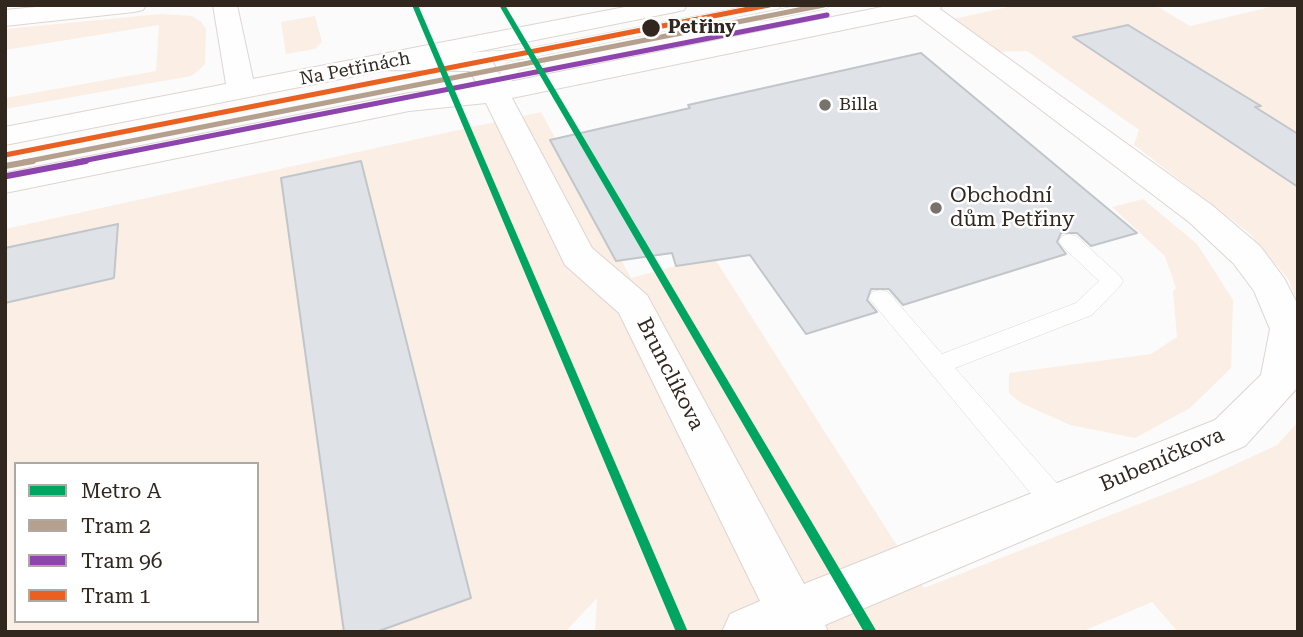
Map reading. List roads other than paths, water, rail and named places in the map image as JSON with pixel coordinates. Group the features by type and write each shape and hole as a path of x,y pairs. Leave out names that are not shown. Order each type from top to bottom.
{"street":[{"path":"5,18 134,5"},
{"path":"225,5 241,91"},
{"name":"Na Petřinách","path":"5,136 391,63 676,5"},
{"path":"5,183 409,102 495,93 926,6"},
{"name":"Bubeníčkova","path":"781,626 1057,504 1230,433 1280,382 1293,329 1271,287 1238,246 1201,214 926,6"},
{"name":"Brunclíkova","path":"391,63 481,63 578,256 634,305 781,626"}],"lane":[{"path":"391,63 524,54 777,5"},
{"path":"495,93 513,66 825,5"},
{"path":"938,365 1084,309 1112,281 1069,240"},
{"path":"880,298 1057,504"}],"metro line":[{"name":"A","path":"415,5 682,632"},
{"name":"A","path":"502,5 871,632"}],"tram line":[{"name":"1","path":"5,155 769,5"},
{"name":"2","path":"5,166 824,5"},
{"name":"96","path":"7,176 827,15"}],"place":[{"name":"Petřiny","path":"651,28"},
{"name":"Billa","path":"825,105"},
{"name":"Obchodní dům Petřiny","path":"936,208"}]}
